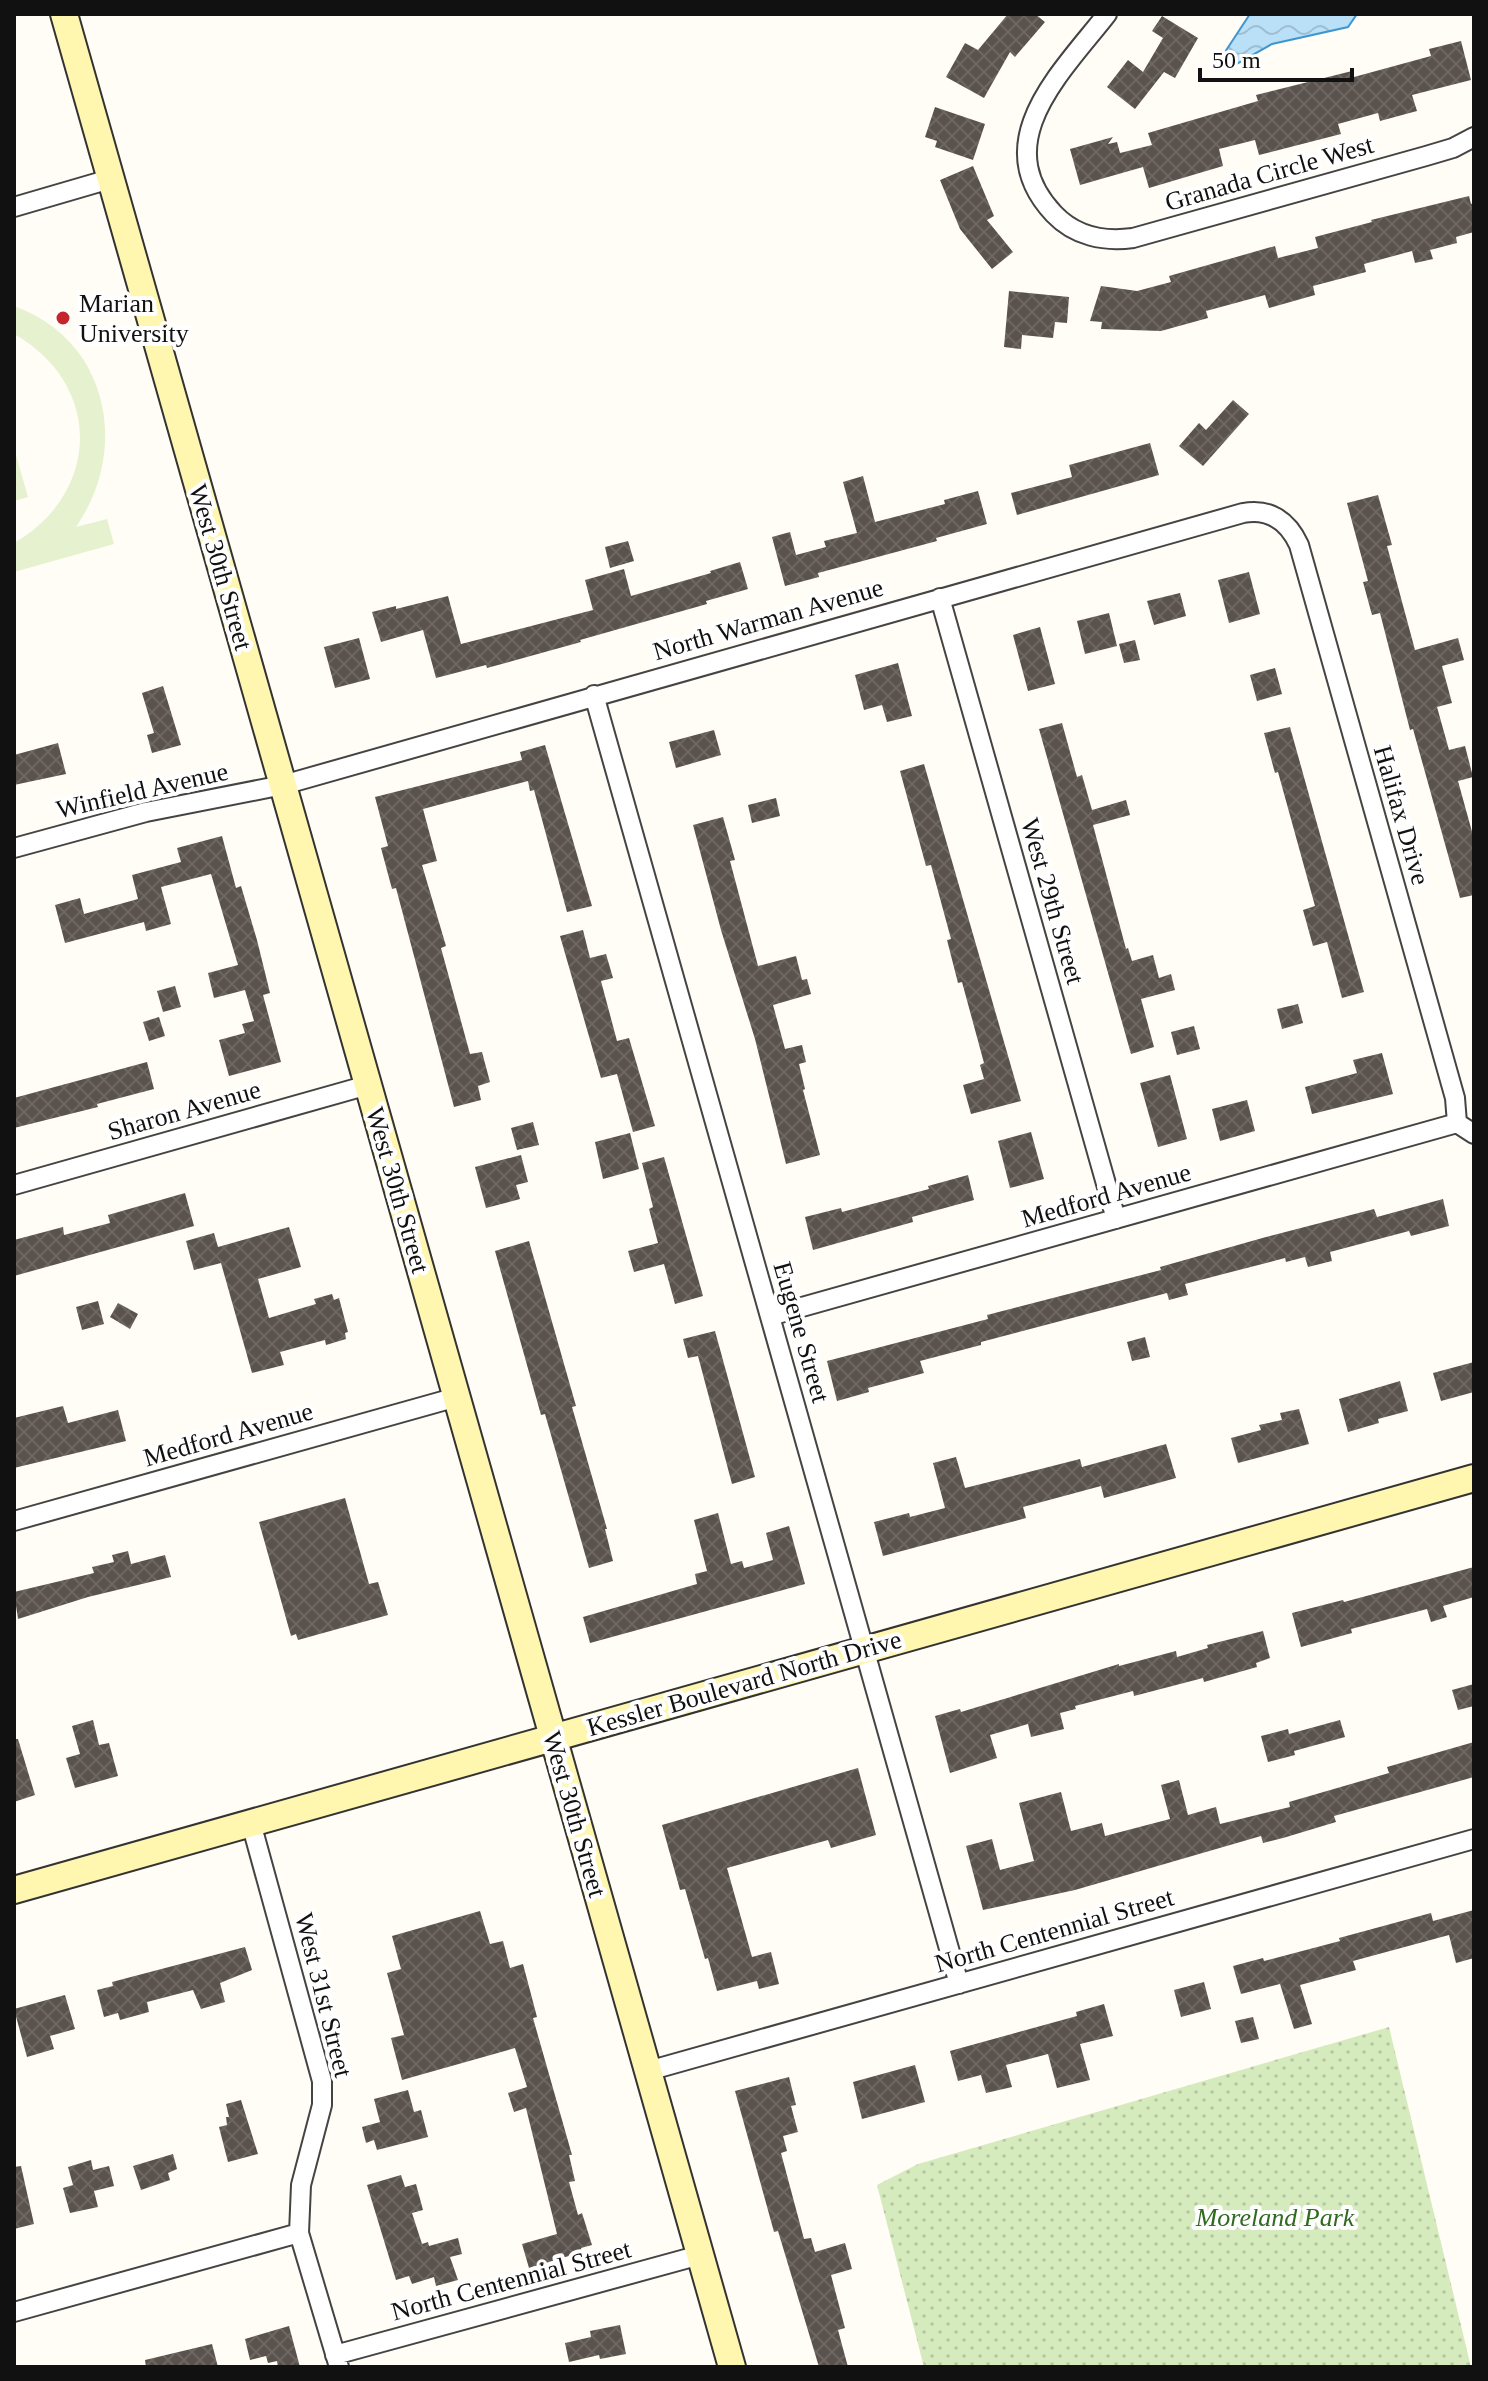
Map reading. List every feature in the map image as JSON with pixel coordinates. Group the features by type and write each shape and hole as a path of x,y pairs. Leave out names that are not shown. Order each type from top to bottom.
{"main road":[{"name":"West 30th Street","path":"64,14 732,2367"},
{"name":"Kessler Boulevard North Drive","path":"14,1890 1474,1478"}],"street":[{"name":"Granada Circle West","path":"1107,14 1045,93 1033,117 1027,143 1031,175 1042,201 1061,222 1076,230 1105,239 1133,238 1440,152 1474,137"},
{"path":"14,207 110,179"},
{"name":"North Warman Avenue","path":"283,785 1243,513 1270,514"},
{"name":"Halifax Drive","path":"1270,514 1288,526 1299,545 1455,1098 1457,1123"},
{"name":"West 29th Street","path":"940,598 1116,1219"},
{"name":"Eugene Street","path":"594,695 959,1984"},
{"name":"Winfield Avenue","path":"14,848 136,814 283,785"},
{"name":"Sharon Avenue","path":"14,1185 368,1085"},
{"path":"1457,1123 1474,1134"},
{"name":"Medford Avenue","path":"770,1316 1457,1123"},
{"name":"Medford Avenue","path":"14,1521 457,1397"},
{"name":"West 31st Street","path":"251,1823 322,2081 322,2105 301,2185 299,2233 337,2361"},
{"name":"North Centennial Street","path":"648,2071 1474,1839"},
{"path":"14,2312 299,2233"},
{"name":"North Centennial Street","path":"337,2361 700,2255"}],"green space":[{"path":"14,306 46,322 71,344 90,370 101,400 105,432 102,464 93,497 76,527 107,519 114,544 14,572 14,543 43,522 63,496 76,468 80,438 76,409 64,381 43,355 14,334"},
{"path":"14,448 28,497 14,501"},
{"name":"Moreland Park","path":"1389,2027 1471,2367 924,2367 877,2185 918,2164"}],"water":[{"path":"1250,14 1357,14 1348,27 1272,44 1233,66 1224,64 1221,58"}],"building":[{"path":"1008,14 1035,14 1045,22 1015,57 1010,52 984,98 946,77 965,43 978,50"},
{"path":"1162,16 1198,38 1175,78 1164,72 1135,109 1107,87 1128,60 1143,72 1163,38 1152,31"},
{"path":"1461,41 1471,80 1412,95 1417,111 1380,121 1378,113 1338,124 1341,134 1259,155 1255,140 1219,149 1223,166 1149,188 1143,167 1080,185 1070,149 1113,137 1108,144 1117,142 1120,153 1152,145 1148,133 1258,101 1256,95 1352,71 1354,77 1431,56 1429,49"},
{"path":"935,107 985,124 973,160 935,147 937,141 925,137"},
{"path":"973,166 994,216 987,220 1013,252 992,269 960,229 940,180"},
{"path":"1469,196 1471,204 1474,203 1474,232 1456,237 1457,243 1430,250 1433,259 1415,263 1412,251 1364,264 1366,272 1313,286 1315,295 1269,308 1265,295 1206,311 1208,318 1161,331 1101,329 1102,322 1090,321 1101,286 1137,291 1171,282 1169,276 1275,246 1278,258 1318,248 1315,237"},
{"path":"1009,291 1069,297 1067,323 1055,322 1053,338 1022,335 1021,349 1004,347"},
{"path":"1233,400 1249,414 1203,466 1179,446 1199,423 1206,430"},
{"path":"1150,443 1159,475 1017,515 1011,493 1072,477 1069,465"},
{"path":"863,476 875,522 945,504 944,500 978,491 987,524 936,538 937,541 818,573 819,577 785,586 772,537 790,532 796,555 826,547 824,541 857,533 843,482"},
{"path":"1378,495 1392,545 1387,546 1415,650 1458,638 1464,660 1442,666 1452,703 1437,707 1449,750 1465,746 1473,777 1458,781 1474,839 1474,895 1460,898 1413,729 1410,730 1380,613 1372,615 1363,582 1368,581 1347,503"},
{"path":"628,541 634,561 610,568 605,547"},
{"path":"740,562 748,589 581,642 487,668 486,665 436,678 423,630 381,642 372,612 448,596 461,644 593,610 585,580 624,569 631,596"},
{"path":"1249,572 1260,614 1229,623 1218,580"},
{"path":"1180,593 1186,616 1154,625 1147,601"},
{"path":"1109,613 1117,646 1085,654 1077,621"},
{"path":"1040,627 1055,684 1028,691 1013,635"},
{"path":"359,638 370,679 335,688 324,647"},
{"path":"1135,640 1140,660 1124,663 1119,644"},
{"path":"898,663 912,716 887,722 882,705 864,710 855,675"},
{"path":"1275,668 1282,694 1257,701 1250,675"},
{"path":"163,686 181,745 152,753 147,735 154,733 142,693"},
{"path":"1062,723 1077,777 1082,775 1092,810 1126,800 1130,815 1093,825 1126,949 1132,961 1153,955 1159,978 1171,974 1175,990 1141,999 1154,1047 1131,1054 1039,729"},
{"path":"1290,727 1364,992 1342,998 1327,942 1313,946 1303,910 1315,906 1278,772 1275,773 1264,733"},
{"path":"714,730 721,755 676,768 669,742"},
{"path":"58,743 66,774 14,785 14,755"},
{"path":"545,745 592,906 567,912 534,790 530,791 528,781 423,809 437,861 422,865 446,946 441,948 470,1054 482,1052 490,1082 478,1086 481,1100 454,1107 396,888 392,889 381,848 388,846 375,797 522,760 520,752"},
{"path":"924,764 1021,1101 971,1114 963,1085 984,1079 980,1065 984,1063 962,982 958,983 947,940 951,939 931,865 926,866 900,771"},
{"path":"776,798 780,816 752,823 748,805"},
{"path":"723,817 735,860 730,861 758,966 796,956 802,980 807,979 811,994 773,1005 785,1049 802,1045 806,1062 799,1064 803,1090 820,1155 786,1164 755,1039 693,825"},
{"path":"222,836 236,888 241,886 257,940 270,993 263,995 281,1062 229,1076 219,1040 245,1033 242,1024 254,1021 245,990 214,998 208,973 238,965 211,874 161,887 171,924 146,931 144,922 65,943 55,905 80,898 84,914 138,899 132,875 181,862 177,848"},
{"path":"583,930 590,958 606,954 613,978 601,981 617,1041 629,1038 655,1126 633,1132 617,1074 601,1078 560,936"},
{"path":"175,986 181,1007 163,1012 157,991"},
{"path":"1298,1004 1303,1023 1282,1029 1277,1009"},
{"path":"159,1017 165,1036 149,1041 143,1022"},
{"path":"1194,1026 1200,1049 1177,1055 1171,1032"},
{"path":"1382,1053 1393,1094 1312,1114 1305,1087 1357,1073 1353,1060"},
{"path":"147,1062 154,1089 14,1128 14,1098"},
{"path":"1170,1075 1187,1139 1158,1147 1140,1083"},
{"path":"1247,1100 1255,1131 1220,1141 1212,1109"},
{"path":"533,1122 539,1145 517,1150 511,1128"},
{"path":"1031,1132 1044,1179 1010,1188 998,1141"},
{"path":"630,1133 639,1169 603,1179 595,1142"},
{"path":"521,1155 528,1182 516,1185 520,1199 486,1208 475,1167"},
{"path":"664,1157 703,1296 675,1304 664,1264 634,1272 628,1251 658,1243 642,1163"},
{"path":"968,1175 974,1200 912,1217 913,1222 813,1250 805,1217 841,1208 842,1212 929,1189 928,1186"},
{"path":"185,1193 194,1226 14,1276 14,1240 63,1227 64,1235 110,1223 108,1215"},
{"path":"1443,1199 1449,1226 1411,1236 1409,1231 1330,1252 1332,1261 1308,1267 1305,1257 1286,1262 1285,1258 1185,1284 1188,1295 1169,1300 1167,1293 981,1342 981,1345 920,1361 924,1373 868,1388 869,1392 837,1401 827,1361 988,1319 987,1315 1161,1270 1160,1267 1266,1237 1374,1209 1377,1217"},
{"path":"289,1227 301,1267 258,1279 269,1318 316,1304 314,1299 332,1294 334,1300 339,1298 348,1332 345,1333 346,1339 326,1345 325,1340 280,1352 284,1365 252,1373 221,1263 194,1270 186,1241 214,1233 218,1247"},
{"path":"529,1241 576,1406 572,1407 607,1529 613,1561 589,1568 545,1414 541,1415 495,1251"},
{"path":"98,1301 104,1324 82,1330 76,1307"},
{"path":"118,1303 138,1314 130,1329 110,1317"},
{"path":"715,1331 755,1477 732,1484 698,1356 688,1358 683,1339"},
{"path":"1145,1337 1150,1357 1132,1361 1127,1342"},
{"path":"1474,1362 1474,1392 1441,1401 1433,1373"},
{"path":"1400,1381 1408,1411 1348,1432 1339,1399"},
{"path":"63,1406 68,1423 118,1410 126,1441 14,1468 14,1418"},
{"path":"1299,1409 1309,1444 1238,1463 1231,1438 1261,1430 1259,1425 1282,1420 1280,1413"},
{"path":"1166,1444 1176,1478 1104,1498 1101,1486 1023,1507 1026,1518 883,1556 874,1522 945,1508 933,1463 956,1457 965,1488 1080,1459 1082,1467"},
{"path":"345,1498 369,1584 378,1582 388,1615 298,1640 296,1634 291,1636 259,1522"},
{"path":"718,1513 731,1564 742,1561 744,1568 773,1560 766,1533 789,1526 805,1584 590,1643 583,1617 697,1584 695,1574 707,1571 694,1520"},
{"path":"128,1551 131,1564 165,1555 171,1577 88,1597 18,1619 14,1592 94,1573 92,1567 114,1562 112,1555"},
{"path":"1474,1567 1474,1597 1443,1606 1447,1617 1431,1622 1427,1609 1351,1629 1352,1633 1301,1647 1292,1613"},
{"path":"1263,1631 1270,1658 1256,1663 1257,1667 1204,1682 1203,1678 1134,1696 1133,1691 1075,1706 1076,1709 1060,1713 1064,1729 1031,1737 1028,1724 990,1735 997,1758 950,1773 935,1716 960,1709 961,1712 1119,1664 1176,1651 1177,1657 1208,1648 1207,1645"},
{"path":"1474,1684 1474,1706 1458,1710 1452,1690"},
{"path":"93,1720 99,1745 109,1743 118,1776 75,1788 66,1758 80,1754 72,1726"},
{"path":"1340,1720 1345,1737 1294,1751 1295,1755 1268,1762 1261,1736 1288,1729 1289,1734"},
{"path":"14,1739 18,1739 35,1795 14,1802"},
{"path":"1474,1742 1474,1777 1334,1816 1336,1822 1283,1838 1263,1843 1261,1836 1075,1890 983,1910 966,1846 992,1839 1000,1870 1034,1861 1019,1803 1061,1792 1071,1831 1102,1823 1105,1836 1170,1819 1161,1785 1179,1780 1188,1815 1216,1807 1220,1824 1290,1807 1289,1802 1389,1773 1387,1767"},
{"path":"858,1768 876,1835 831,1848 828,1840 727,1868 752,1957 771,1952 779,1984 759,1989 757,1981 717,1991 685,1889 680,1890 662,1825"},
{"path":"1474,1910 1474,1958 1456,1963 1449,1935 1353,1961 1356,1970 1300,1985 1312,2024 1294,2029 1280,1984 1241,1994 1233,1966 1340,1941 1339,1938 1431,1913 1433,1921"},
{"path":"480,1911 490,1944 503,1941 510,1968 523,1964 537,2017 533,2018 572,2155 569,2155 575,2181 569,2182 578,2215 582,2213 592,2245 581,2248 582,2252 529,2268 522,2244 557,2234 526,2108 514,2112 508,2093 527,2087 515,2048 402,2080 391,2038 404,2035 387,1973 401,1969 392,1936"},
{"path":"245,1947 252,1970 220,1983 225,2002 201,2009 193,1990 147,2002 149,2012 120,2020 118,2013 104,2017 97,1990 113,1986 112,1982"},
{"path":"1204,1982 1211,2009 1181,2017 1174,1990"},
{"path":"65,1995 75,2029 50,2036 54,2049 27,2057 14,2009"},
{"path":"1104,2004 1113,2036 1080,2044 1090,2080 1057,2088 1048,2054 1006,2065 1012,2087 986,2093 981,2075 958,2081 950,2051 1077,2016 1076,2012"},
{"path":"1253,2017 1259,2039 1241,2043 1235,2021"},
{"path":"915,2065 925,2102 862,2119 853,2082"},
{"path":"789,2077 796,2105 791,2106 798,2132 783,2136 787,2151 781,2153 804,2239 811,2238 815,2252 845,2243 852,2269 831,2275 845,2328 838,2330 848,2367 819,2367 778,2231 774,2232 735,2091"},
{"path":"408,2090 414,2112 421,2110 428,2137 377,2150 374,2140 366,2143 362,2127 380,2122 374,2099"},
{"path":"241,2100 258,2154 228,2162 219,2127 227,2125 226,2104"},
{"path":"173,2154 177,2169 168,2173 170,2180 141,2190 133,2166"},
{"path":"91,2160 93,2170 109,2166 114,2186 94,2191 98,2207 70,2213 63,2188 73,2185 68,2167"},
{"path":"21,2166 34,2224 14,2229 14,2167"},
{"path":"401,2175 405,2187 416,2184 423,2210 412,2213 422,2244 428,2242 429,2246 458,2238 462,2254 450,2257 458,2280 436,2286 434,2277 412,2284 409,2276 396,2280 367,2185"},
{"path":"620,2325 626,2354 600,2359 599,2355 569,2362 565,2343 591,2337 590,2331"},
{"path":"289,2326 300,2367 278,2367 277,2361 268,2363 266,2356 250,2360 245,2339"},
{"path":"212,2344 218,2367 146,2367 145,2360"}],"place":[{"name":"Marian University","path":"63,318"}]}
